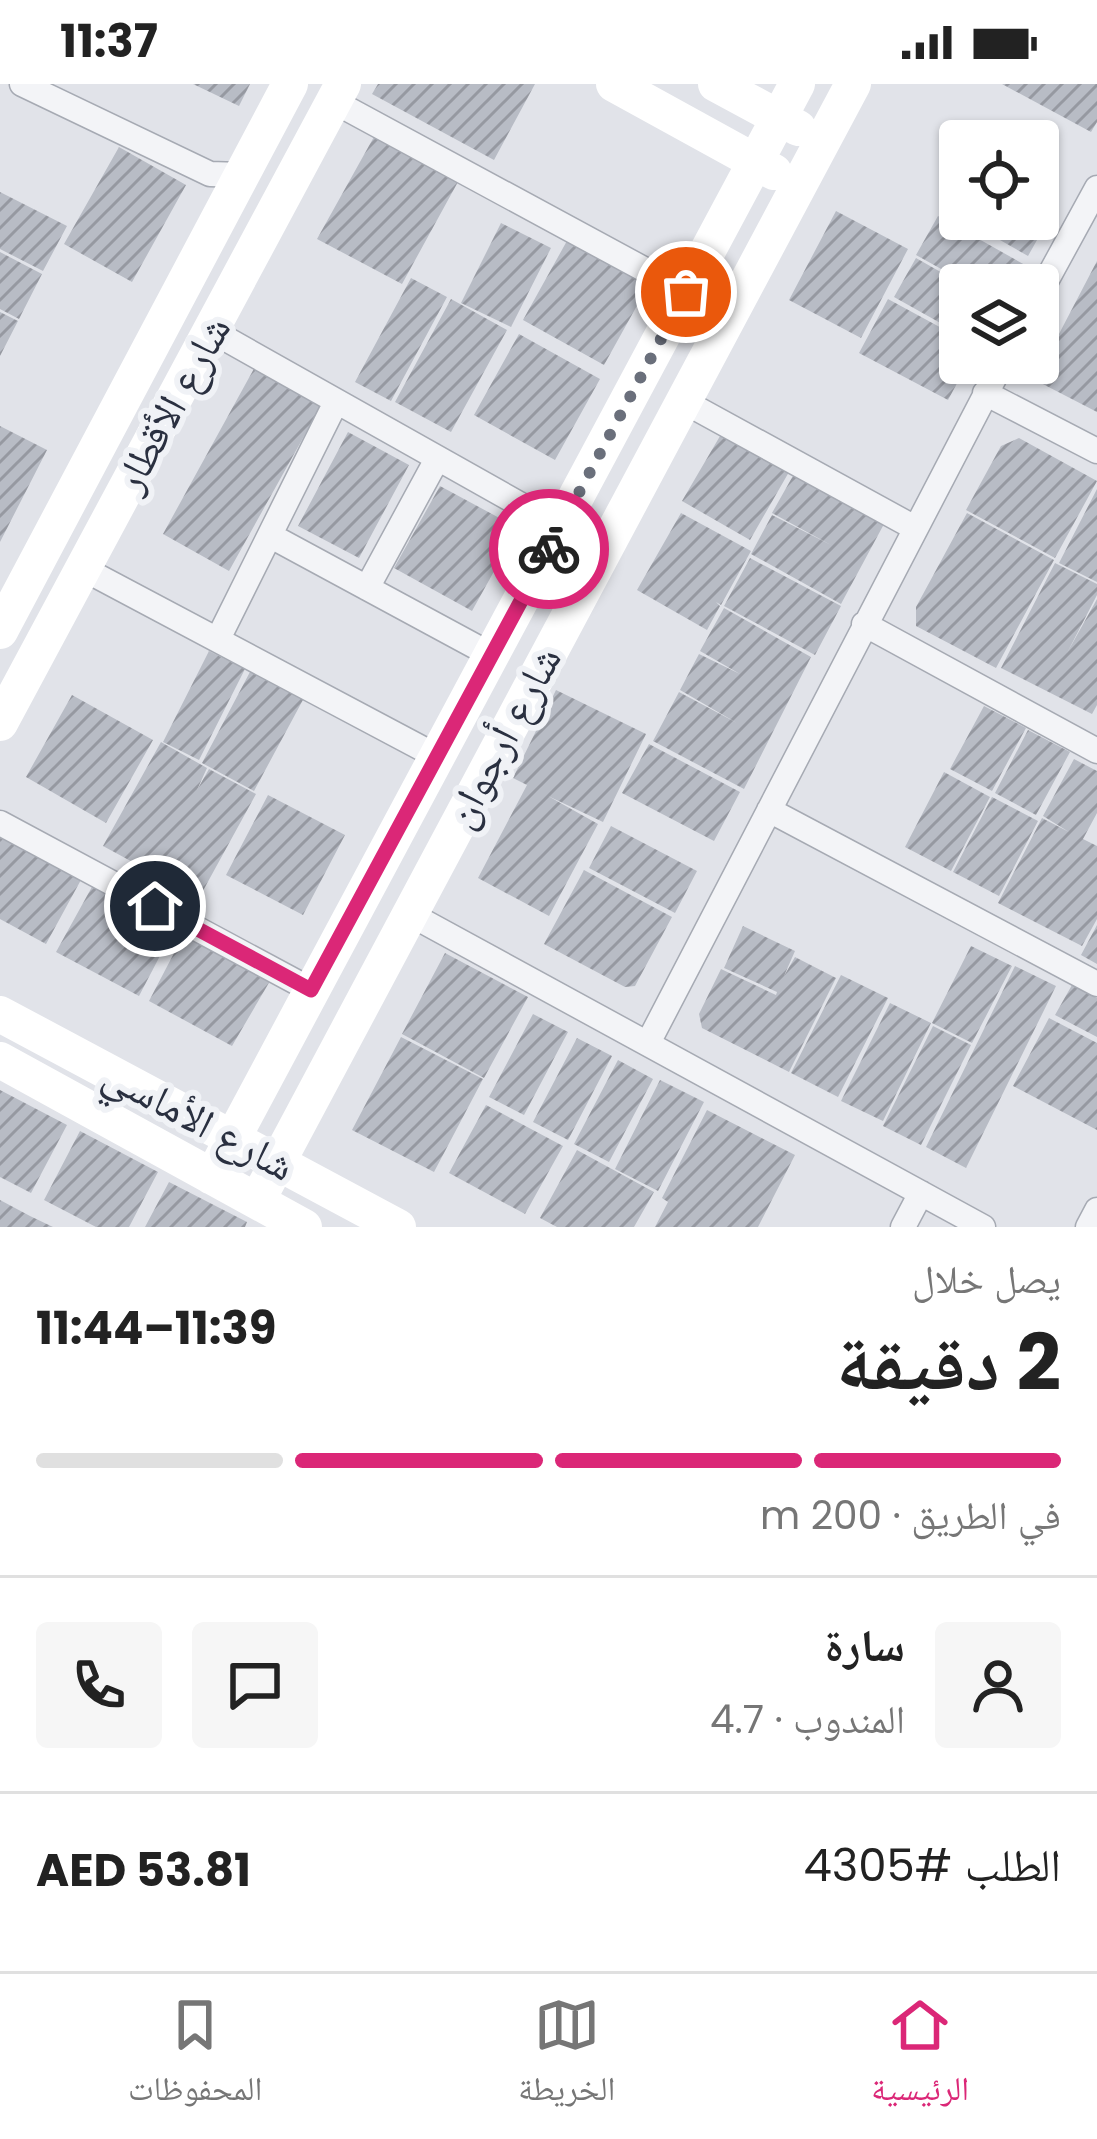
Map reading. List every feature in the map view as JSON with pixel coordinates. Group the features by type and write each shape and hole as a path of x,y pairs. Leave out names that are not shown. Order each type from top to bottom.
{"street":[{"path":"22,84 210,174 241,175"},
{"name":"شارع الأقطار","path":"0,631 290,84"},
{"path":"614,84 799,185"},
{"path":"716,84 823,140"},
{"name":"شارع أرجوان","path":"212,1177 796,84"},
{"name":"شارع أرجوان","path":"257,1201 853,84"},
{"path":"338,93 686,292"},
{"name":"شارع الأقطار","path":"0,723 338,93"},
{"path":"1055,264 1097,188"},
{"path":"212,331 560,527"},
{"path":"648,1043 991,384"},
{"path":"986,393 1097,451"},
{"path":"683,400 915,528"},
{"path":"218,639 336,402"},
{"path":"367,588 436,460"},
{"path":"271,536 493,656"},
{"path":"82,568 438,757"},
{"path":"864,624 1097,751"},
{"path":"769,810 1097,984"},
{"path":"0,823 311,990"},
{"path":"408,914 983,1227"},
{"name":"شارع الأماسي","path":"0,1014 239,1127 398,1227"},
{"name":"شارع الأماسي","path":"0,1060 304,1227"},
{"path":"903,1227 921,1193"},
{"path":"1088,1227 1097,1210"}],"building":[{"path":"193,84 250,84 239,106"},
{"path":"378,84 535,84 494,160 372,94"},
{"path":"1002,84 1097,84 1097,122 1091,132"},
{"path":"375,135 459,180 402,284 317,239"},
{"path":"119,147 186,185 132,282 64,244"},
{"path":"0,192 67,226 43,271 0,249"},
{"path":"836,211 908,249 861,338 789,300"},
{"path":"938,216 939,240 981,240 1023,264 939,264 939,268 916,255"},
{"path":"501,223 551,248 511,327 461,303"},
{"path":"568,239 649,284 604,365 523,320"},
{"path":"1000,240 1037,240 1028,256"},
{"path":"0,252 42,274 19,319 0,309"},
{"path":"916,258 939,271 939,322 894,297"},
{"path":"1097,261 1097,412 1043,384 1059,384 1059,334"},
{"path":"411,278 447,297 391,401 355,382"},
{"path":"451,299 507,330 451,432 395,402"},
{"path":"888,299 939,327 939,384 957,384 948,400 859,353"},
{"path":"0,312 18,321 0,356"},
{"path":"519,334 600,379 555,460 474,415"},
{"path":"256,365 323,402 229,571 163,534"},
{"path":"730,419 797,458 750,540 682,501"},
{"path":"0,426 47,450 0,542"},
{"path":"348,432 409,465 359,558 298,526"},
{"path":"1019,438 1097,481 1055,558 966,510 1001,446"},
{"path":"794,474 884,524 841,604 751,554 772,515 831,545 772,513"},
{"path":"440,486 518,528 472,611 394,568"},
{"path":"1097,489 1097,582 1059,563"},
{"path":"681,513 751,551 721,605 716,602 720,606 707,630 637,590"},
{"path":"967,513 1054,560 996,668 916,626 916,607"},
{"path":"750,558 841,606 815,655 724,606"},
{"path":"1055,563 1097,584 1097,595 1067,653 1097,599 1097,705 1092,714 1001,668"},
{"path":"724,608 811,657 744,789 653,741 679,692 737,723 680,690 699,654 740,674 700,651"},
{"path":"209,651 245,669 199,760 163,742"},
{"path":"251,670 304,698 254,791 202,763"},
{"path":"556,690 646,734 603,822 548,796 598,824 549,916 478,878 527,785 513,778"},
{"path":"72,695 153,740 106,823 26,777"},
{"path":"984,706 1026,728 992,791 950,769"},
{"path":"1028,730 1070,752 1036,815 995,793"},
{"path":"161,742 207,768 197,790 209,769 256,794 199,898 103,846"},
{"path":"649,744 740,792 714,841 622,793"},
{"path":"1074,759 1097,771 1097,813 1083,839 1097,846 1097,919 1082,946 998,903 1042,818 1069,832 1043,816"},
{"path":"944,772 990,797 951,871 905,847"},
{"path":"268,795 345,835 303,915 226,875"},
{"path":"992,797 1038,821 999,896 953,872"},
{"path":"611,826 697,871 675,913 589,868"},
{"path":"0,838 82,878 46,944 0,919"},
{"path":"584,870 672,917 635,986 625,987 544,944"},
{"path":"93,885 174,929 139,996 56,952"},
{"path":"1097,925 1097,964 1081,955"},
{"path":"743,926 795,951 784,976 795,957 836,978 789,1072 702,1028 699,1014 721,969 776,995 724,968"},
{"path":"184,934 270,981 232,1046 149,1001"},
{"path":"971,946 1012,966 972,1043 932,1023"},
{"path":"445,953 528,997 484,1078 402,1034"},
{"path":"1015,966 1056,986 966,1168 926,1147"},
{"path":"841,975 888,998 838,1097 791,1073"},
{"path":"1072,985 1097,998 1097,1037 1055,1015"},
{"path":"890,1003 931,1023 883,1121 841,1101"},
{"path":"533,1014 568,1032 524,1115 489,1097"},
{"path":"1049,1018 1097,1043 1097,1130 1013,1086"},
{"path":"933,1026 971,1045 921,1145 883,1126"},
{"path":"401,1037 483,1079 434,1172 352,1130"},
{"path":"577,1038 612,1056 568,1140 533,1122"},
{"path":"618,1060 653,1079 609,1162 574,1144"},
{"path":"660,1080 704,1102 658,1191 615,1169"},
{"path":"0,1090 67,1125 31,1193 0,1177"},
{"path":"486,1105 563,1146 525,1214 449,1173"},
{"path":"707,1110 795,1155 758,1227 655,1227 668,1202 662,1198"},
{"path":"80,1131 158,1172 129,1227 96,1227 44,1200"},
{"path":"577,1150 654,1192 634,1227 557,1227 540,1218"},
{"path":"169,1182 247,1222 245,1227 145,1227"},
{"path":"0,1200 30,1216 53,1227 0,1227"}],"way so far":[{"path":"549,549 686,292"}],"route":[{"path":"155,906 311,990 549,549"}]}
